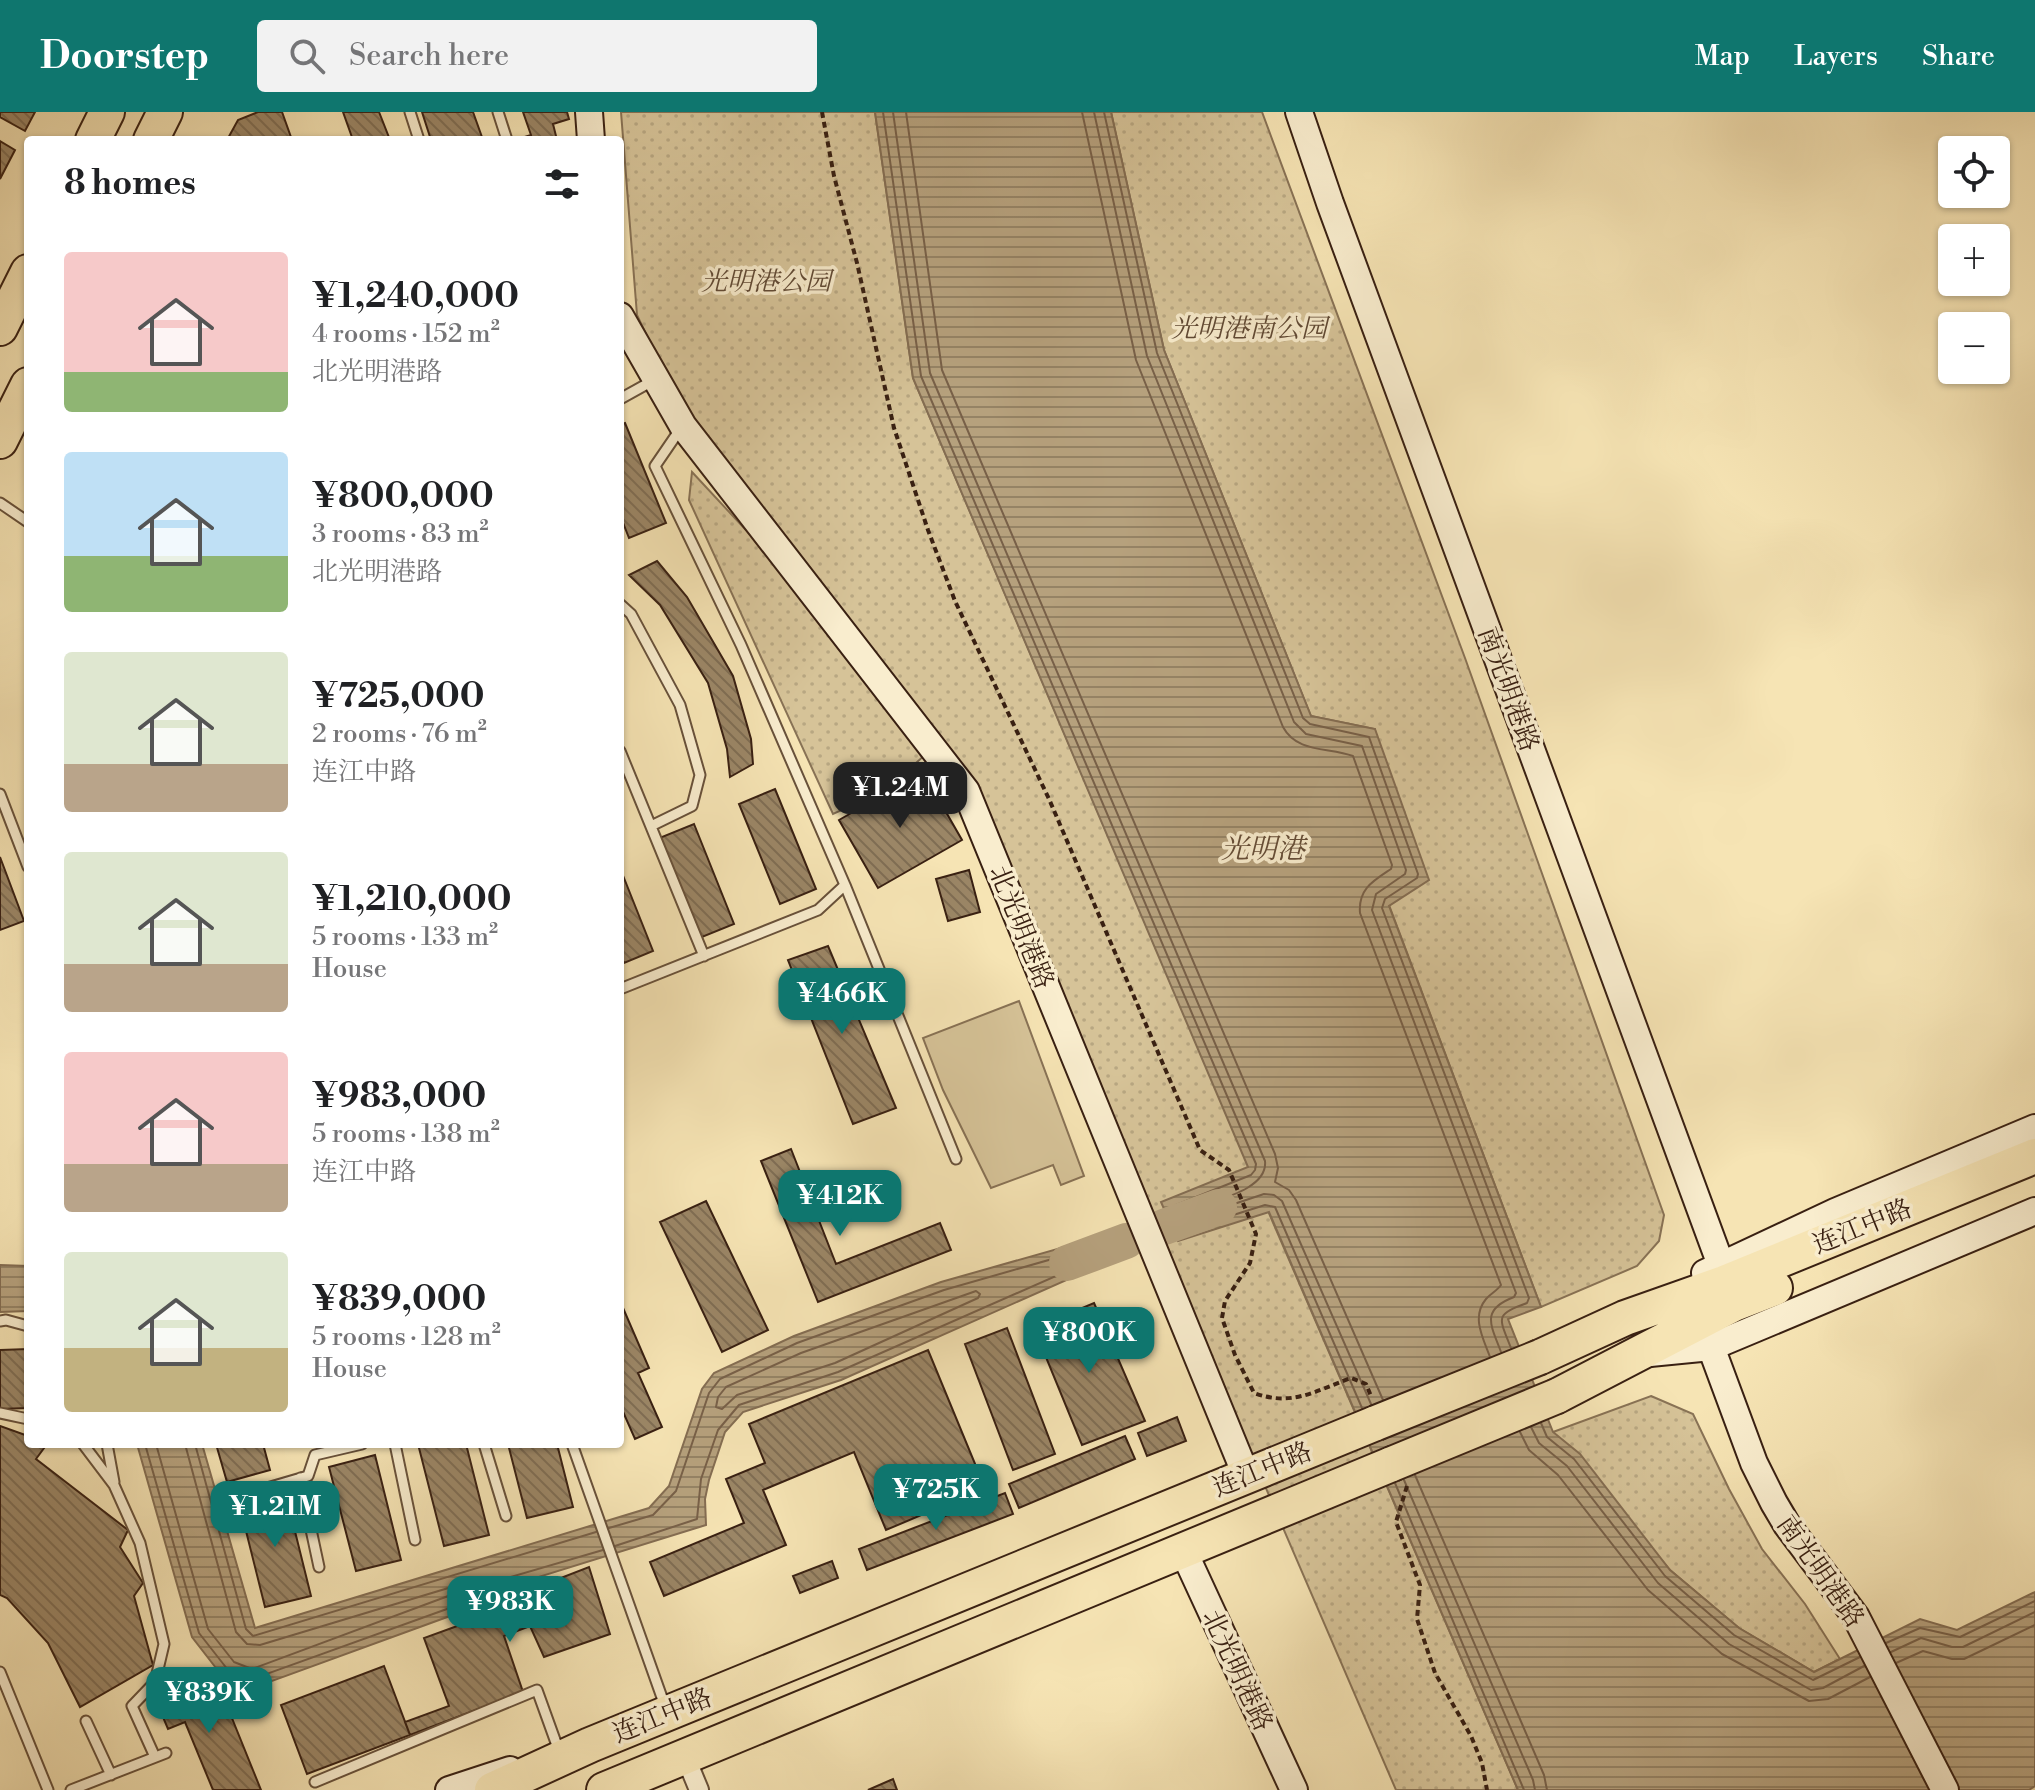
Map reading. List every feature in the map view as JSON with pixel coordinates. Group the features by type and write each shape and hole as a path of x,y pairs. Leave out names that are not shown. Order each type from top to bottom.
{"highway":[{"path":"95,136 107,112"},
{"path":"153,136 165,112"},
{"path":"0,328 24,280"},
{"path":"0,441 24,393"},
{"name":"连江中路","path":"606,1790 1183,1550 1399,1475 1639,1355 1726,1284 2035,1156"},
{"name":"连江中路","path":"492,1790 575,1749 1246,1475 1374,1411 1540,1357 1625,1318 2035,1181"}],"street":[{"path":"589,112 591,136"},
{"name":"南光明港路","path":"1299,112 1726,1284"},
{"name":"北光明港路","path":"624,323 683,426 966,791 1246,1475"},
{"path":"1726,1284 1835,1212 2035,1128"},
{"path":"1639,1355 1711,1347 2035,1211"},
{"name":"南光明港路","path":"1711,1347 1754,1463 1774,1503 1870,1642 1945,1790"},
{"name":"北光明港路","path":"1183,1550 1294,1790"},
{"path":"449,1790 575,1749"},
{"path":"685,1756 699,1790"}],"lane":[{"path":"410,112 418,136"},
{"path":"498,112 506,136"},
{"path":"624,397 656,379"},
{"path":"683,426 655,466 741,645 845,885 956,1159"},
{"path":"0,503 24,519"},
{"path":"624,608 631,614 680,705 700,775 692,806 651,826"},
{"path":"624,761 704,956"},
{"path":"0,794 24,857"},
{"path":"624,986 818,910 845,885"},
{"path":"0,1321 24,1325"},
{"path":"0,1413 24,1418"},
{"path":"86,1448 114,1485 140,1543 164,1644 155,1682 132,1706 155,1757"},
{"path":"108,1448 114,1485"},
{"path":"240,1496 308,1476 315,1455 345,1448"},
{"path":"396,1448 415,1540"},
{"path":"485,1448 506,1516"},
{"path":"574,1448 667,1713"},
{"path":"300,1478 319,1567"},
{"path":"0,1672 48,1790"},
{"path":"315,1782 537,1690 575,1749"},
{"path":"86,1721 111,1775"},
{"path":"71,1790 166,1753"}],"path":[{"path":"822,112 834,176 894,428 955,601 1049,799 1200,1150 1229,1170 1256,1234 1250,1263 1225,1301 1222,1318 1235,1355 1254,1393 1291,1400 1351,1378 1366,1384 1374,1411"},
{"path":"1399,1475 1396,1522 1420,1585 1417,1619 1435,1673 1471,1736 1482,1763 1487,1790"}],"green space":[{"name":"光明港公园","path":"621,112 875,112 913,378 1518,1790 1396,1790 1168,1261 971,780 680,406 637,315"},
{"name":"光明港南公园","path":"1111,112 1262,112 1465,658 1664,1215 1659,1241 1637,1266 1541,1307 1389,905 1375,729 1311,716 1164,350"},
{"path":"692,472 784,571 926,754 886,790 833,814 689,500"},
{"path":"1019,1001 1084,1176 1061,1185 1053,1165 991,1188 943,1090 923,1038"},
{"path":"1651,1396 1693,1414 1762,1549 1805,1604 1840,1659 1814,1672 1739,1628 1670,1570 1553,1432"}],"water":[{"name":"光明港","path":"875,112 1111,112 1164,350 1311,716 1375,729 1429,880 1389,906 1541,1307 1508,1319 1553,1432 1580,1454 1670,1570 1739,1628 1814,1672 1920,1619 1957,1630 2035,1592 2035,1786 2029,1790 1518,1790 1269,1212 1178,1241 1161,1202 1248,1167 913,378"},
{"path":"1096,1238 1113,1246 1107,1262 841,1380 743,1412 725,1432 709,1480 705,1499 706,1525 503,1588 461,1612 250,1689 223,1677 192,1637 138,1448 203,1448 255,1628 649,1508 669,1486 702,1389 714,1373 794,1336 941,1282"},
{"path":"0,1265 24,1266 24,1311 0,1312"}],"building":[{"path":"0,112 35,112 25,131 0,117"},
{"path":"258,112 282,112 291,136 229,136 238,120"},
{"path":"343,112 379,112 388,136 352,136"},
{"path":"422,112 473,112 482,136 430,136"},
{"path":"523,112 567,112 569,119 553,124 556,136 528,136 531,135"},
{"path":"0,141 15,150 0,179"},
{"path":"624,423 666,523 629,538 624,525"},
{"path":"657,561 687,597 733,676 751,739 753,764 730,777 727,749 708,683 660,605 629,575"},
{"path":"923,772 962,840 878,888 839,820"},
{"path":"775,789 816,889 780,904 739,804"},
{"path":"694,824 734,924 697,939 657,839"},
{"path":"0,857 24,921 0,930"},
{"path":"969,870 980,912 948,921 936,879"},
{"path":"624,878 653,951 624,963"},
{"path":"828,946 896,1108 853,1124 788,960"},
{"path":"791,1149 836,1264 940,1223 951,1250 818,1302 761,1161"},
{"path":"706,1201 768,1330 722,1352 660,1222"},
{"path":"1094,1303 1145,1421 1082,1445 1034,1328"},
{"path":"624,1310 649,1368 638,1373 662,1427 635,1439 624,1414"},
{"path":"1007,1328 1055,1454 1013,1470 965,1344"},
{"path":"24,1349 24,1408 0,1409 0,1350"},
{"path":"928,1350 985,1488 886,1530 854,1452 763,1490 786,1545 664,1596 650,1562 744,1523 726,1479 765,1463 749,1424"},
{"path":"1177,1417 1186,1441 1147,1456 1138,1433"},
{"path":"0,1426 24,1435 24,1448 44,1448 36,1459 128,1530 120,1547 143,1583 134,1596 153,1665 80,1707 48,1643 7,1598 0,1595"},
{"path":"1125,1436 1135,1459 1019,1508 1009,1484"},
{"path":"217,1448 264,1448 270,1470 227,1482"},
{"path":"419,1448 467,1448 489,1535 444,1546"},
{"path":"509,1448 558,1448 573,1507 527,1518"},
{"path":"375,1455 401,1560 356,1571 329,1467"},
{"path":"285,1491 311,1596 265,1607 239,1503"},
{"path":"1005,1493 1013,1514 867,1570 859,1549"},
{"path":"832,1561 838,1578 800,1593 793,1576"},
{"path":"589,1567 610,1634 544,1657 530,1626 504,1636 523,1692 410,1735 405,1722 449,1706 424,1638 482,1617 512,1597"},
{"path":"384,1666 410,1735 307,1774 281,1705"},
{"path":"190,1675 202,1705 223,1696 261,1790 213,1790 185,1722 168,1729 152,1691"},
{"path":"893,1779 897,1790 868,1790"}],"waterway":[{"path":"1164,1227 1219,1207"},
{"path":"1067,1263 1126,1241"}]}
